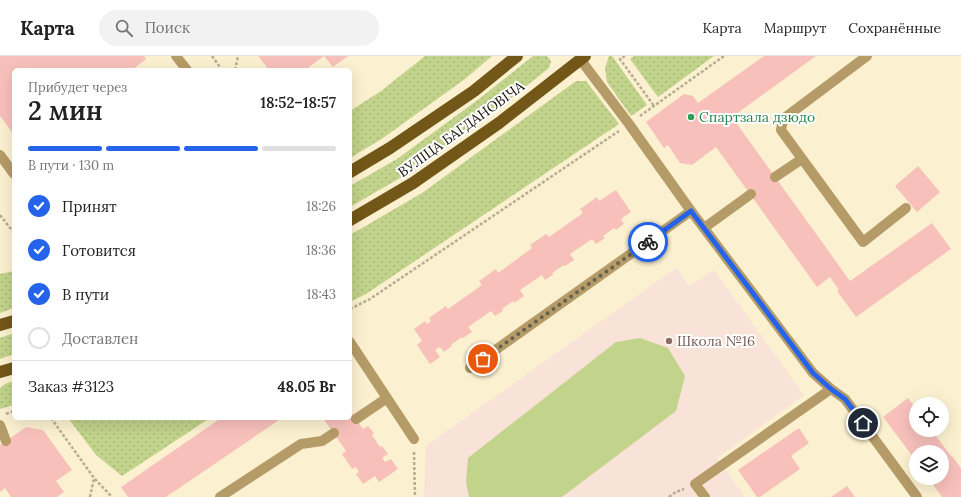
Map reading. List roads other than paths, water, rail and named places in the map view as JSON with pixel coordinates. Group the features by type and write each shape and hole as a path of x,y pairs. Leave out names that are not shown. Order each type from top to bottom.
{"main road":[{"name":"ВУЛІЦА БАГДАНОВІЧА","path":"352,171 390,148 474,91 517,56"},
{"name":"ВУЛІЦА БАГДАНОВІЧА","path":"352,219 414,183 499,123 581,57"},
{"path":"0,325 12,322"},
{"path":"0,372 12,369"}],"lane":[{"path":"176,56 185,68"},
{"path":"867,56 783,119 781,130 863,242 906,208"},
{"path":"581,57 691,211 813,373 845,399 917,497"},
{"path":"0,155 12,171"},
{"path":"776,177 802,159"},
{"path":"704,228 751,194"},
{"path":"470,368 691,211"},
{"path":"352,345 414,439"},
{"path":"705,497 695,484 831,389"},
{"path":"356,419 387,398"},
{"path":"0,425 6,441"},
{"path":"220,497 301,444 322,441 334,433"}],"place":[{"name":"Спартзала дзюдо","path":"691,117"},
{"name":"Школа №16","path":"669,341"}]}
